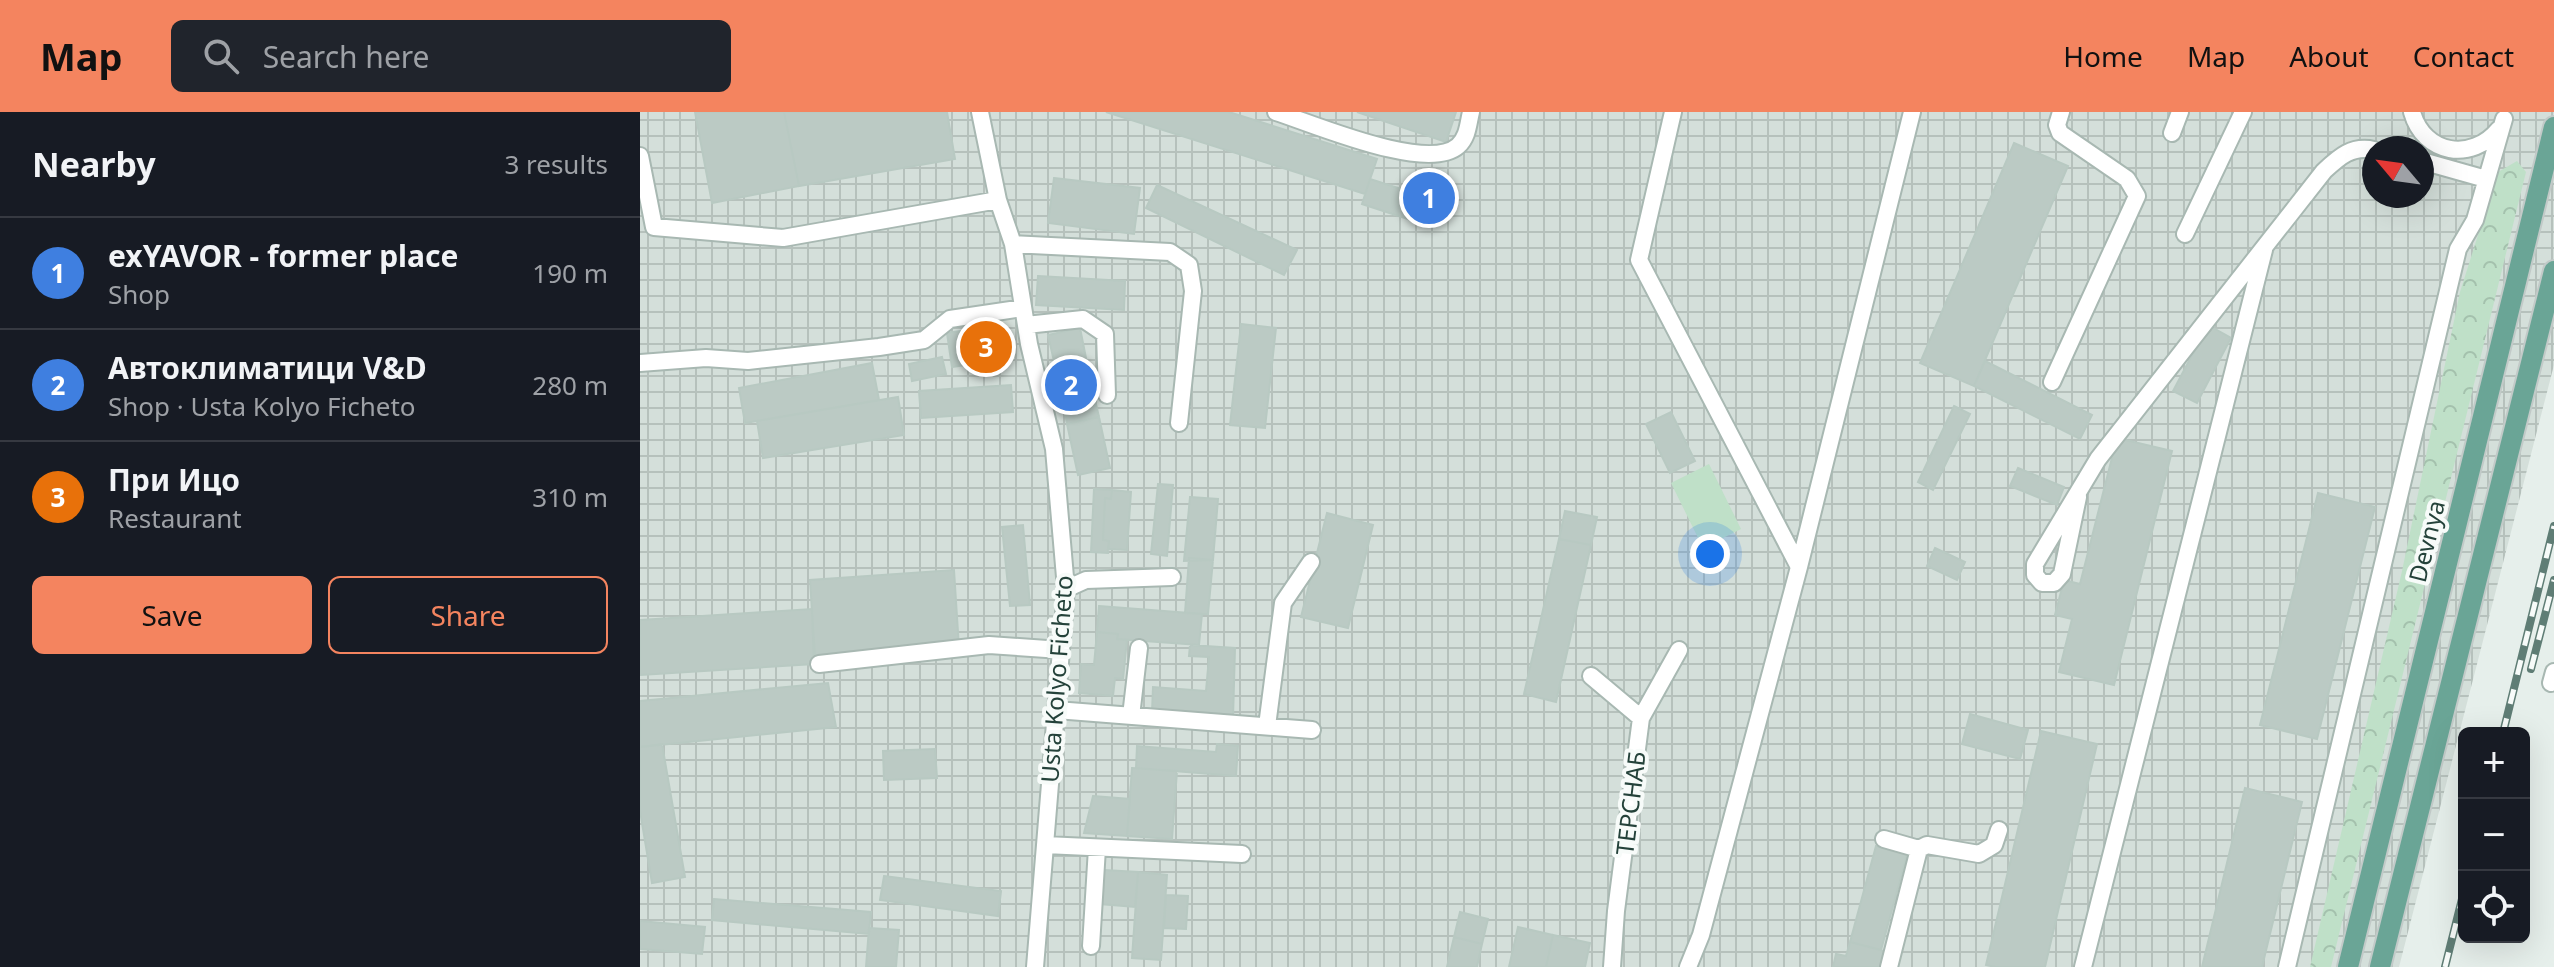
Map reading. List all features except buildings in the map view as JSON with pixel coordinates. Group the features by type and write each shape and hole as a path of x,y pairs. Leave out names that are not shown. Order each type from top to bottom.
{"main road":[{"name":"Devnya","path":"2348,967 2554,127"},
{"path":"2380,967 2554,271"}],"street":[{"name":"Usta Kolyo Ficheto","path":"980,112 998,200 1013,244 1024,317 1054,449 1066,589 1035,967"},
{"path":"1276,112 1406,155 1438,154 1455,148 1466,134 1471,112"},
{"path":"1673,112 1639,260 1799,567"},
{"path":"1688,967 1701,935 1799,567 1912,112"},
{"path":"2172,133 2180,112"},
{"path":"2185,234 2243,112"},
{"path":"2412,112 2422,134 2434,144 2450,150 2484,144 2505,116"},
{"path":"2052,382 2137,196 2127,179 2060,133 2055,114"},
{"path":"2287,967 2458,249 2475,220 2505,116"},
{"path":"2078,497 2062,574 2054,583 2042,583 2035,575 2035,564 2078,497 2098,459 2264,250 2298,202 2342,154 2362,149"},
{"path":"640,156 654,227 783,238 998,200"},
{"path":"2434,164 2486,179"},
{"path":"1013,244 1170,252 1189,265 1193,291 1179,423"},
{"path":"2083,967 2264,250"},
{"path":"640,363 706,358 748,361 879,347 924,340 950,319 1083,319 1105,334 1107,395"},
{"path":"1267,726 1283,603 1311,562"},
{"path":"1066,589 1086,580 1172,577"},
{"path":"819,664 989,645 1061,650"},
{"path":"1131,716 1139,648"},
{"name":"ТЕРСНАБ","path":"1612,967 1616,911 1641,718 1679,650"},
{"path":"1591,676 1641,718"},
{"path":"1056,710 1312,730"},
{"path":"1884,839 1919,849 1927,845 1979,854 1994,845 1999,830"},
{"path":"1045,845 1196,853 1222,850 1242,854"},
{"path":"1091,946 1097,848"},
{"path":"1889,967 1919,849"}],"shaded area":[{"path":"640,112 2554,112 2554,365 2461,727 2458,727 2458,738 2399,967 640,967"}],"green space":[{"path":"2517,161 2526,172 2331,967 2310,967 2402,571 2460,292 2498,172"},
{"path":"1709,464 1741,529 1703,548 1671,483"}],"railway":[{"path":"2504,727 2554,526"},
{"path":"2531,669 2554,580"},
{"path":"2445,967 2458,915"}],"place":[{"name":"exYAVOR - former place","path":"1429,198"},
{"name":"При Ицо","path":"986,347"},
{"name":"Автоклиматици V&D","path":"1071,385"}]}
